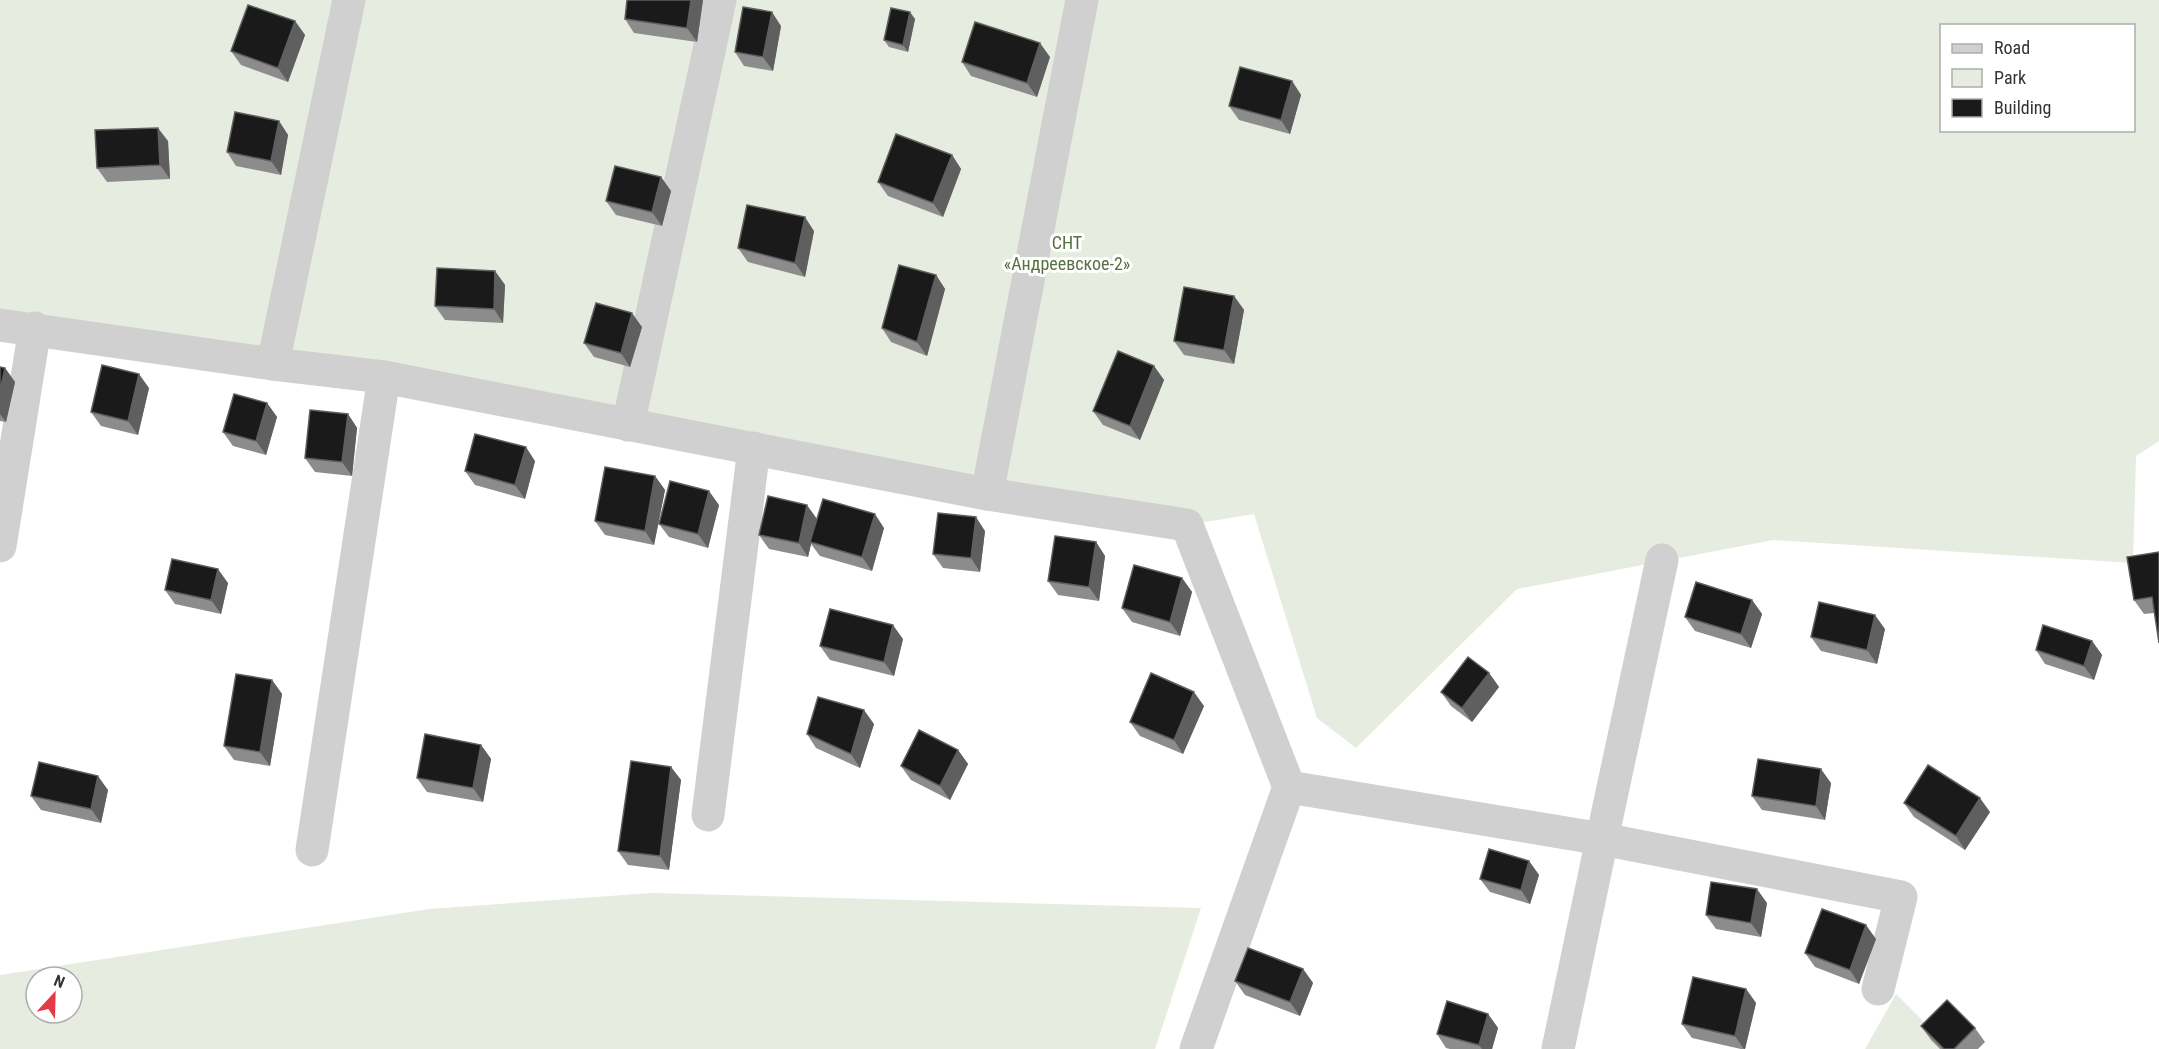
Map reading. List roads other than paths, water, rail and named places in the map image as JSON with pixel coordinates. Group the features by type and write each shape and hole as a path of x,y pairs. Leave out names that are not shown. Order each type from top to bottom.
{"lane":[{"path":"273,364 349,0"},
{"path":"628,425 720,0"},
{"path":"987,494 1082,0"},
{"path":"0,325 35,328 273,364 384,377 987,494 1187,525 1289,787 1196,1049"},
{"path":"0,546 35,328"},
{"path":"312,850 384,377"},
{"path":"708,815 754,448"},
{"path":"1558,1049 1662,560"},
{"path":"1289,787 1602,839 1901,897 1878,989"}],"park label":[{"name":"СНТ «Андреевское-2»","path":"1067,252"}]}
